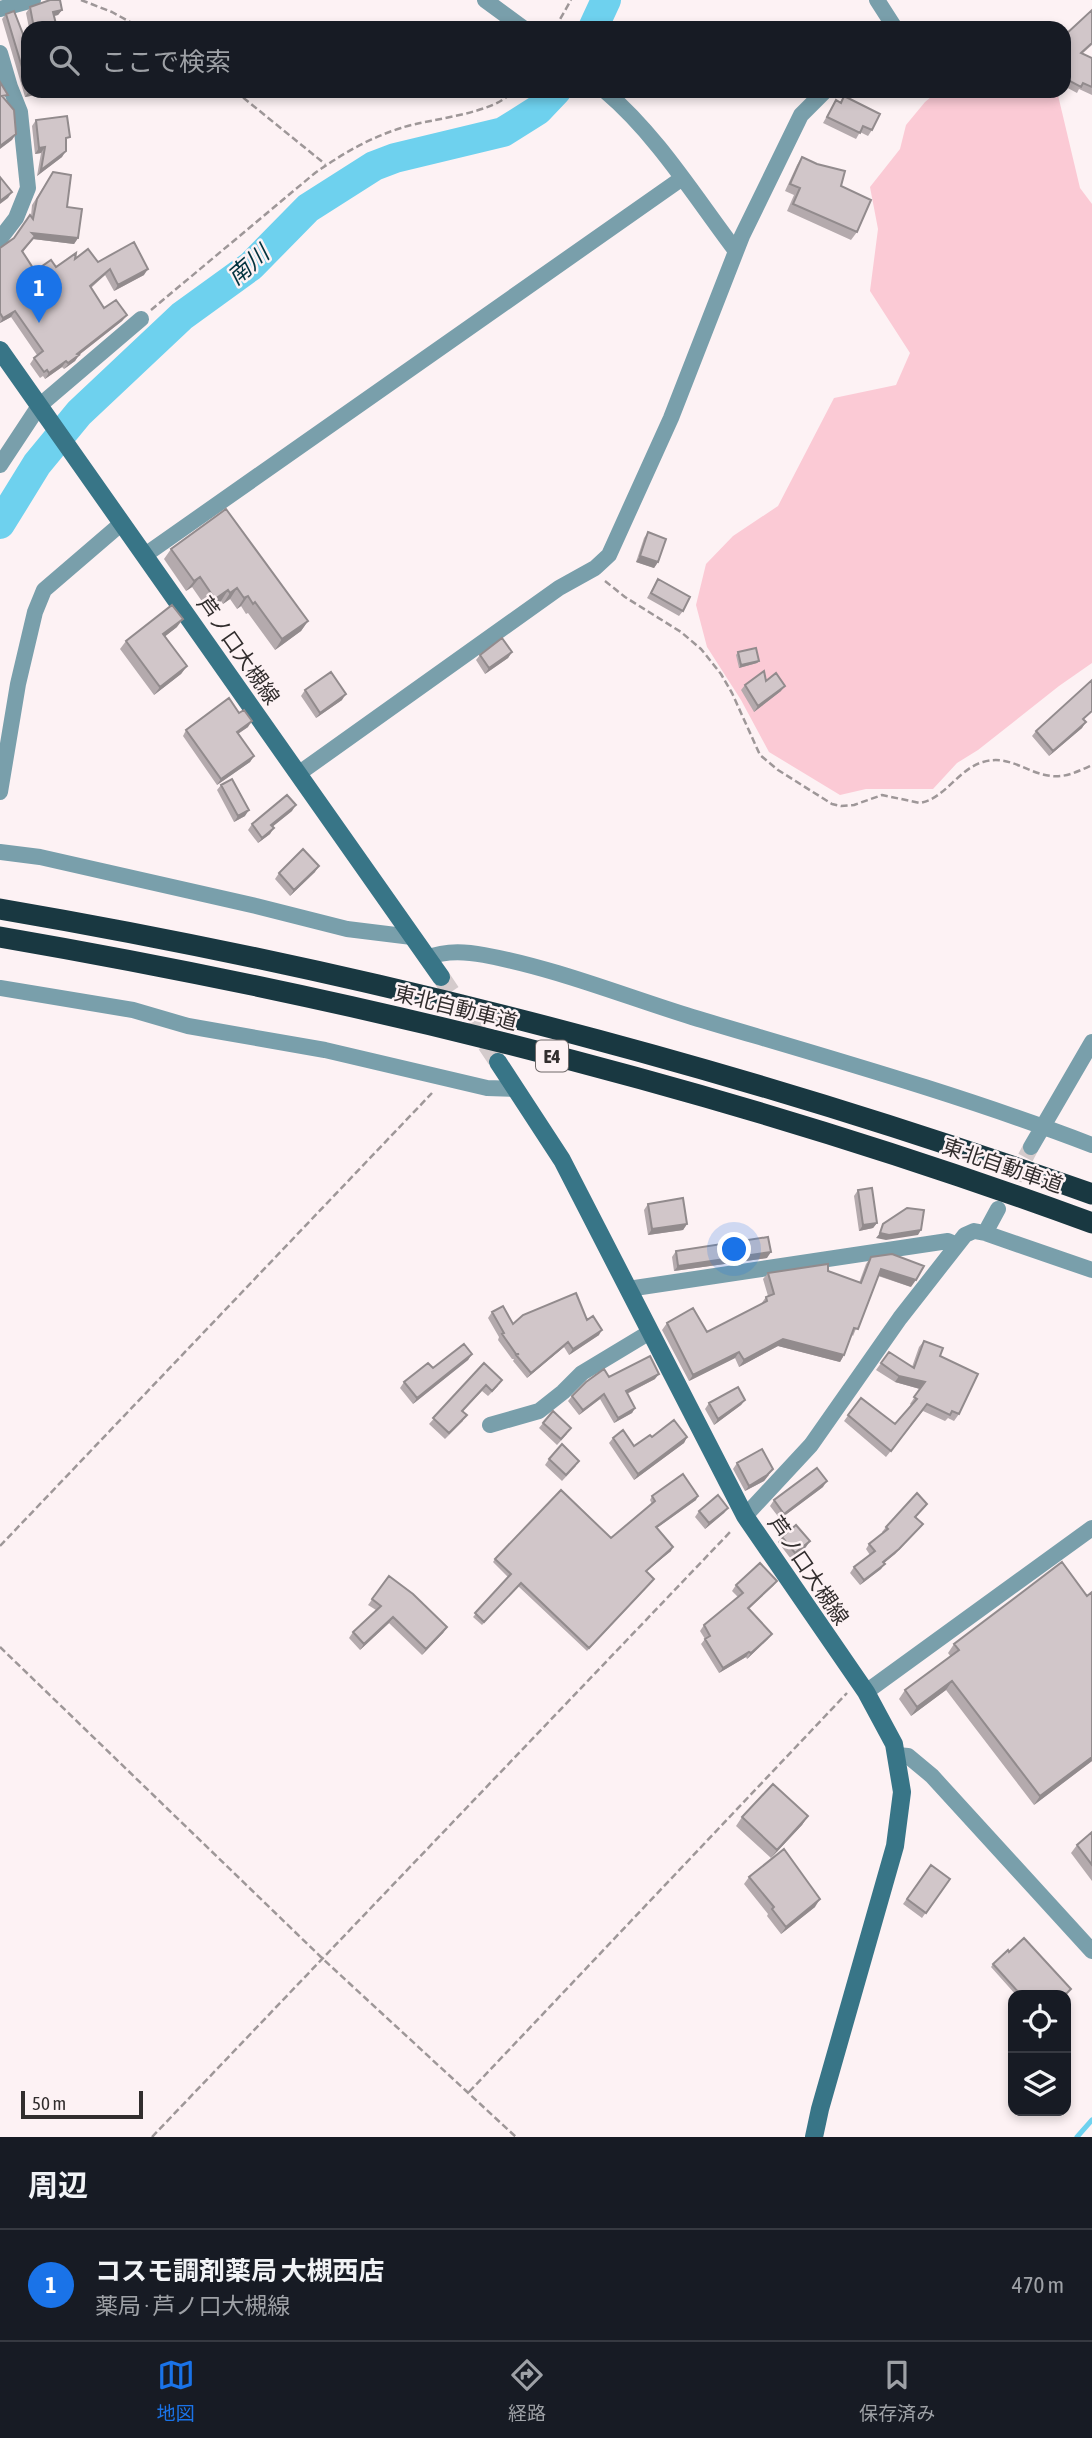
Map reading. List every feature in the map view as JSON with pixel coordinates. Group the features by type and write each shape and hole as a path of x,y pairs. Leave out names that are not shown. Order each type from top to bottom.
{"highway":[{"name":"東北自動車道","path":"0,909 379,984 566,1030 867,1117 1092,1194"},
{"name":"東北自動車道","path":"0,937 243,983 385,1014 558,1057 855,1142 1021,1196 1092,1223"}],"main road":[{"name":"芦ノ口大槻線","path":"0,350 441,976"},
{"name":"芦ノ口大槻線","path":"498,1062 562,1160 745,1516 862,1687 889,1731 897,1755 902,1792 895,1846 814,2137"}],"street":[{"path":"0,9 33,0"},
{"path":"485,0 514,21"},
{"path":"877,0 890,21"},
{"path":"0,53 20,112 28,188 16,218 0,239"},
{"path":"614,98 648,134 736,251"},
{"path":"298,774 559,588 595,568 609,555 671,418 736,251 802,115 818,98"},
{"path":"145,555 681,179"},
{"path":"0,465 41,410 141,319"},
{"path":"0,792 18,684 35,612 44,590 122,523"},
{"path":"0,852 81,866 347,929 412,937"},
{"path":"427,958 440,952 462,952 536,968 1042,1125 1092,1144"},
{"path":"0,988 133,1010 188,1027 325,1051 487,1088 516,1088"},
{"path":"1031,1147 1092,1042"},
{"path":"985,1233 998,1209"},
{"path":"745,1516 811,1445 965,1235 974,1231 985,1233 1092,1269"},
{"path":"628,1289 948,1241 956,1244"},
{"path":"490,1425 538,1411 582,1373 650,1332"},
{"path":"862,1687 1092,1528"},
{"path":"897,1755 908,1756 932,1776 1092,1951"}],"path":[{"path":"81,0 128,21"},
{"path":"559,21 571,0"},
{"path":"244,98 326,165"},
{"path":"141,319 326,165 367,141 402,127 481,108 503,98"},
{"path":"595,568 615,591 671,625 701,649 732,693 760,755 778,770 832,804 854,805 882,795 920,803 937,796 964,771 984,761 1010,761 1048,776 1068,775 1092,765"},
{"path":"0,1546 445,1079"},
{"path":"152,2137 745,1516"},
{"path":"0,1647 323,1959 516,2137"},
{"path":"469,2092 862,1687"}],"shaded area":[{"path":"930,98 1059,98 1080,188 1092,204 1092,663 957,763 933,789 866,789 840,795 769,752 741,700 707,647 696,605 706,564 733,536 778,506 834,398 896,385 910,353 870,291 878,229 870,187 900,149 906,125"}],"building":[{"path":"50,0 60,0 62,10 53,12 55,21 33,21 30,7"},
{"path":"1092,10 1092,43 1081,53 1092,58 1092,87 1083,83 1081,87 1071,82 1071,30"},
{"path":"14,11 21,29 21,64 6,14"},
{"path":"0,82 8,95 2,96 14,110 16,134 0,146"},
{"path":"843,98 848,98 880,114 872,130 863,126 860,133 827,117 836,100 841,103"},
{"path":"67,116 70,137 66,138 66,151 41,170 45,147 39,148 36,120"},
{"path":"802,157 845,171 841,186 871,200 857,232 793,204 800,188 790,184"},
{"path":"53,172 71,175 67,207 82,209 78,238 32,233 35,236 22,251 35,271 51,260 56,267 76,253 75,259 88,249 98,262 134,242 148,269 118,285 110,269 90,286 104,308 116,300 127,315 77,354 79,355 49,373 47,370 44,372 34,358 43,351 15,311 3,318 0,313 0,248 14,238 30,215 33,219 37,199"},
{"path":"0,177 12,192 0,201"},
{"path":"226,509 308,621 282,639 248,596 244,598 237,588 230,593 228,590 215,599 200,577 194,581 171,549"},
{"path":"648,532 666,539 658,562 640,556"},
{"path":"658,579 690,597 683,611 651,593"},
{"path":"172,605 183,619 163,634 187,666 160,687 126,641"},
{"path":"502,638 512,652 489,668 480,655"},
{"path":"756,648 759,661 741,665 738,652"},
{"path":"764,671 766,681 776,673 785,686 758,706 745,685"},
{"path":"331,672 346,694 320,713 305,690"},
{"path":"1092,680 1092,711 1083,719 1086,722 1053,751 1036,731"},
{"path":"229,698 239,713 244,710 252,721 237,732 254,756 221,779 186,730"},
{"path":"232,779 249,810 238,816 221,785"},
{"path":"287,795 296,805 271,825 274,828 262,838 252,824"},
{"path":"303,849 319,866 294,890 279,873"},
{"path":"872,1188 877,1223 863,1225 858,1190"},
{"path":"683,1198 687,1224 652,1229 648,1204"},
{"path":"907,1208 924,1210 921,1230 889,1235 880,1233 883,1224"},
{"path":"768,1237 771,1252 678,1266 676,1251"},
{"path":"892,1254 924,1266 916,1280 881,1269 858,1329 854,1328 844,1355 783,1339 744,1360 739,1352 693,1375 667,1323 693,1308 707,1332 767,1301 766,1297 774,1294 768,1273 828,1264 828,1271 861,1283 871,1257"},
{"path":"576,1293 587,1320 593,1316 602,1330 573,1349 568,1342 531,1373 502,1334 504,1333 492,1312 503,1306 513,1324 523,1315"},
{"path":"924,1341 943,1348 940,1356 978,1374 959,1414 952,1411 950,1415 927,1404 891,1451 848,1415 861,1398 895,1424 917,1399 914,1397 925,1382 899,1376 881,1363 889,1352 914,1368"},
{"path":"464,1344 472,1354 417,1398 404,1382 428,1363 433,1368"},
{"path":"650,1356 659,1374 626,1391 635,1408 618,1418 604,1394 583,1410 572,1396 604,1369 609,1377"},
{"path":"484,1363 502,1380 492,1391 486,1385 462,1411 467,1415 449,1433 433,1418"},
{"path":"738,1387 745,1400 718,1419 709,1403"},
{"path":"553,1411 571,1428 561,1439 543,1423"},
{"path":"674,1420 687,1437 638,1474 613,1438 623,1430 634,1446 650,1435 652,1437"},
{"path":"562,1444 579,1461 566,1475 549,1459"},
{"path":"762,1449 773,1469 749,1486 737,1463"},
{"path":"817,1468 827,1481 784,1514 774,1500"},
{"path":"683,1474 698,1496 656,1527 673,1547 646,1571 654,1579 589,1648 521,1583 484,1622 475,1613 511,1574 495,1559 561,1490 611,1538 655,1501 652,1496"},
{"path":"917,1493 927,1504 915,1517 923,1524 883,1562 885,1564 864,1580 854,1567 875,1551 869,1544 888,1529 886,1527"},
{"path":"718,1495 728,1508 709,1523 699,1511"},
{"path":"796,1525 810,1541 795,1553 782,1537"},
{"path":"1062,1562 1087,1596 1092,1592 1092,1757 1040,1796 952,1681 917,1707 905,1690 959,1650 954,1644"},
{"path":"760,1563 777,1581 748,1608 772,1634 751,1653 723,1668 705,1639 710,1636 704,1625 743,1593 736,1585"},
{"path":"389,1576 413,1594 447,1627 426,1649 393,1617 364,1644 353,1632 381,1606 372,1599"},
{"path":"773,1784 808,1816 777,1850 742,1817"},
{"path":"1092,1832 1092,1865 1077,1845"},
{"path":"784,1849 820,1899 786,1927 772,1909 774,1907 749,1877"},
{"path":"931,1865 950,1879 926,1913 907,1899"},
{"path":"1024,1938 1071,1989 1016,1990 993,1964 1008,1950 1009,1952"}],"waterway":[{"name":"南川","path":"596,21 606,0"},
{"name":"南川","path":"0,524 37,464 79,413 182,316 251,266 308,208 374,166 395,158 503,132 538,110 549,98"},
{"path":"1077,2137 1092,2120"}],"tunnel":[{"path":"441,977 498,1062"},
{"path":"1003,1200 1031,1147"}],"place":[{"name":"コスモ調剤薬局 大槻西店","path":"39,323"}]}
